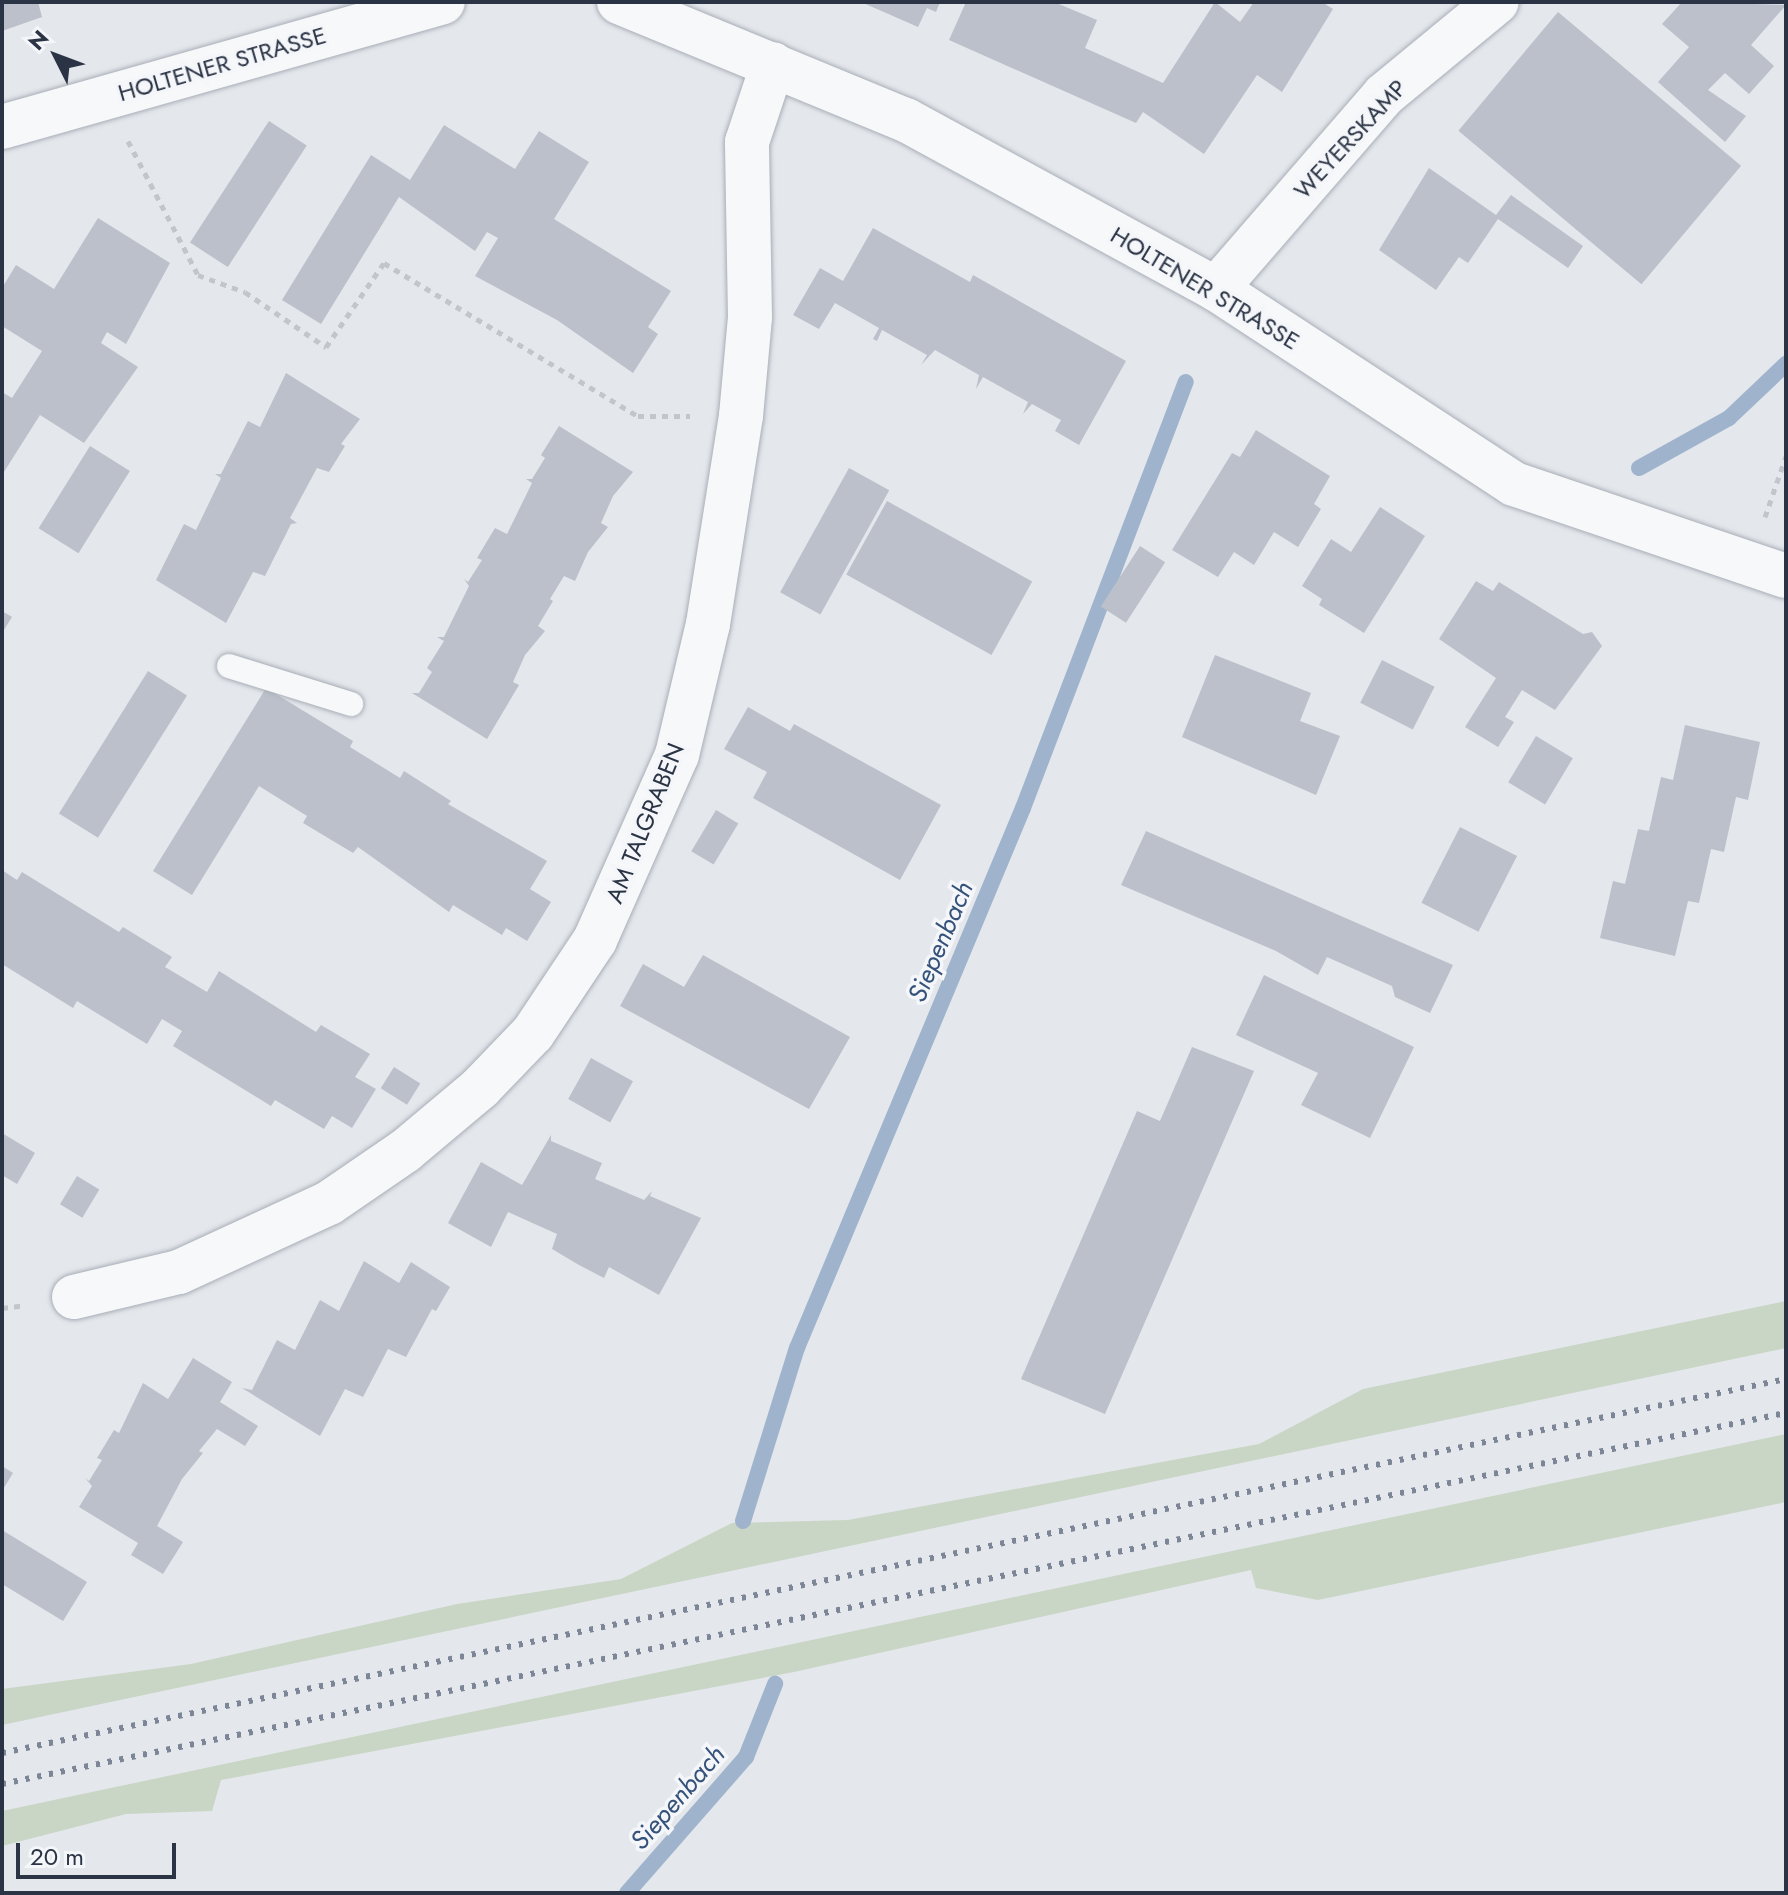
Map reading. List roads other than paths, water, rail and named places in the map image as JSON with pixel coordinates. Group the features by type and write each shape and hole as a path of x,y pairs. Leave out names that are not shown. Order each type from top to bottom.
{"street":[{"name":"HOLTENER STRASSE","path":"2,127 105,98 362,13 443,2"},
{"name":"HOLTENER STRASSE","path":"619,2 906,120 1216,289 1514,484 1768,570"},
{"name":"WEYERSKAMP","path":"1216,289 1384,95 1497,2"},
{"name":"AM TALGRABEN","path":"74,1297 179,1272 329,1203 458,1106 533,1033 595,940 677,755 708,624 741,416 750,317 747,142 773,64"}],"lane":[{"path":"229,666 351,704"}],"waterway":[{"name":"Siepenbach","path":"1639,468 1729,418 1786,364"},
{"name":"Siepenbach","path":"743,1521 797,1348 1023,808 1186,382"},
{"name":"Siepenbach","path":"627,1893 746,1757 775,1684"}],"railway":[{"path":"2,1753 1786,1379"},
{"path":"2,1784 1786,1413"}]}
